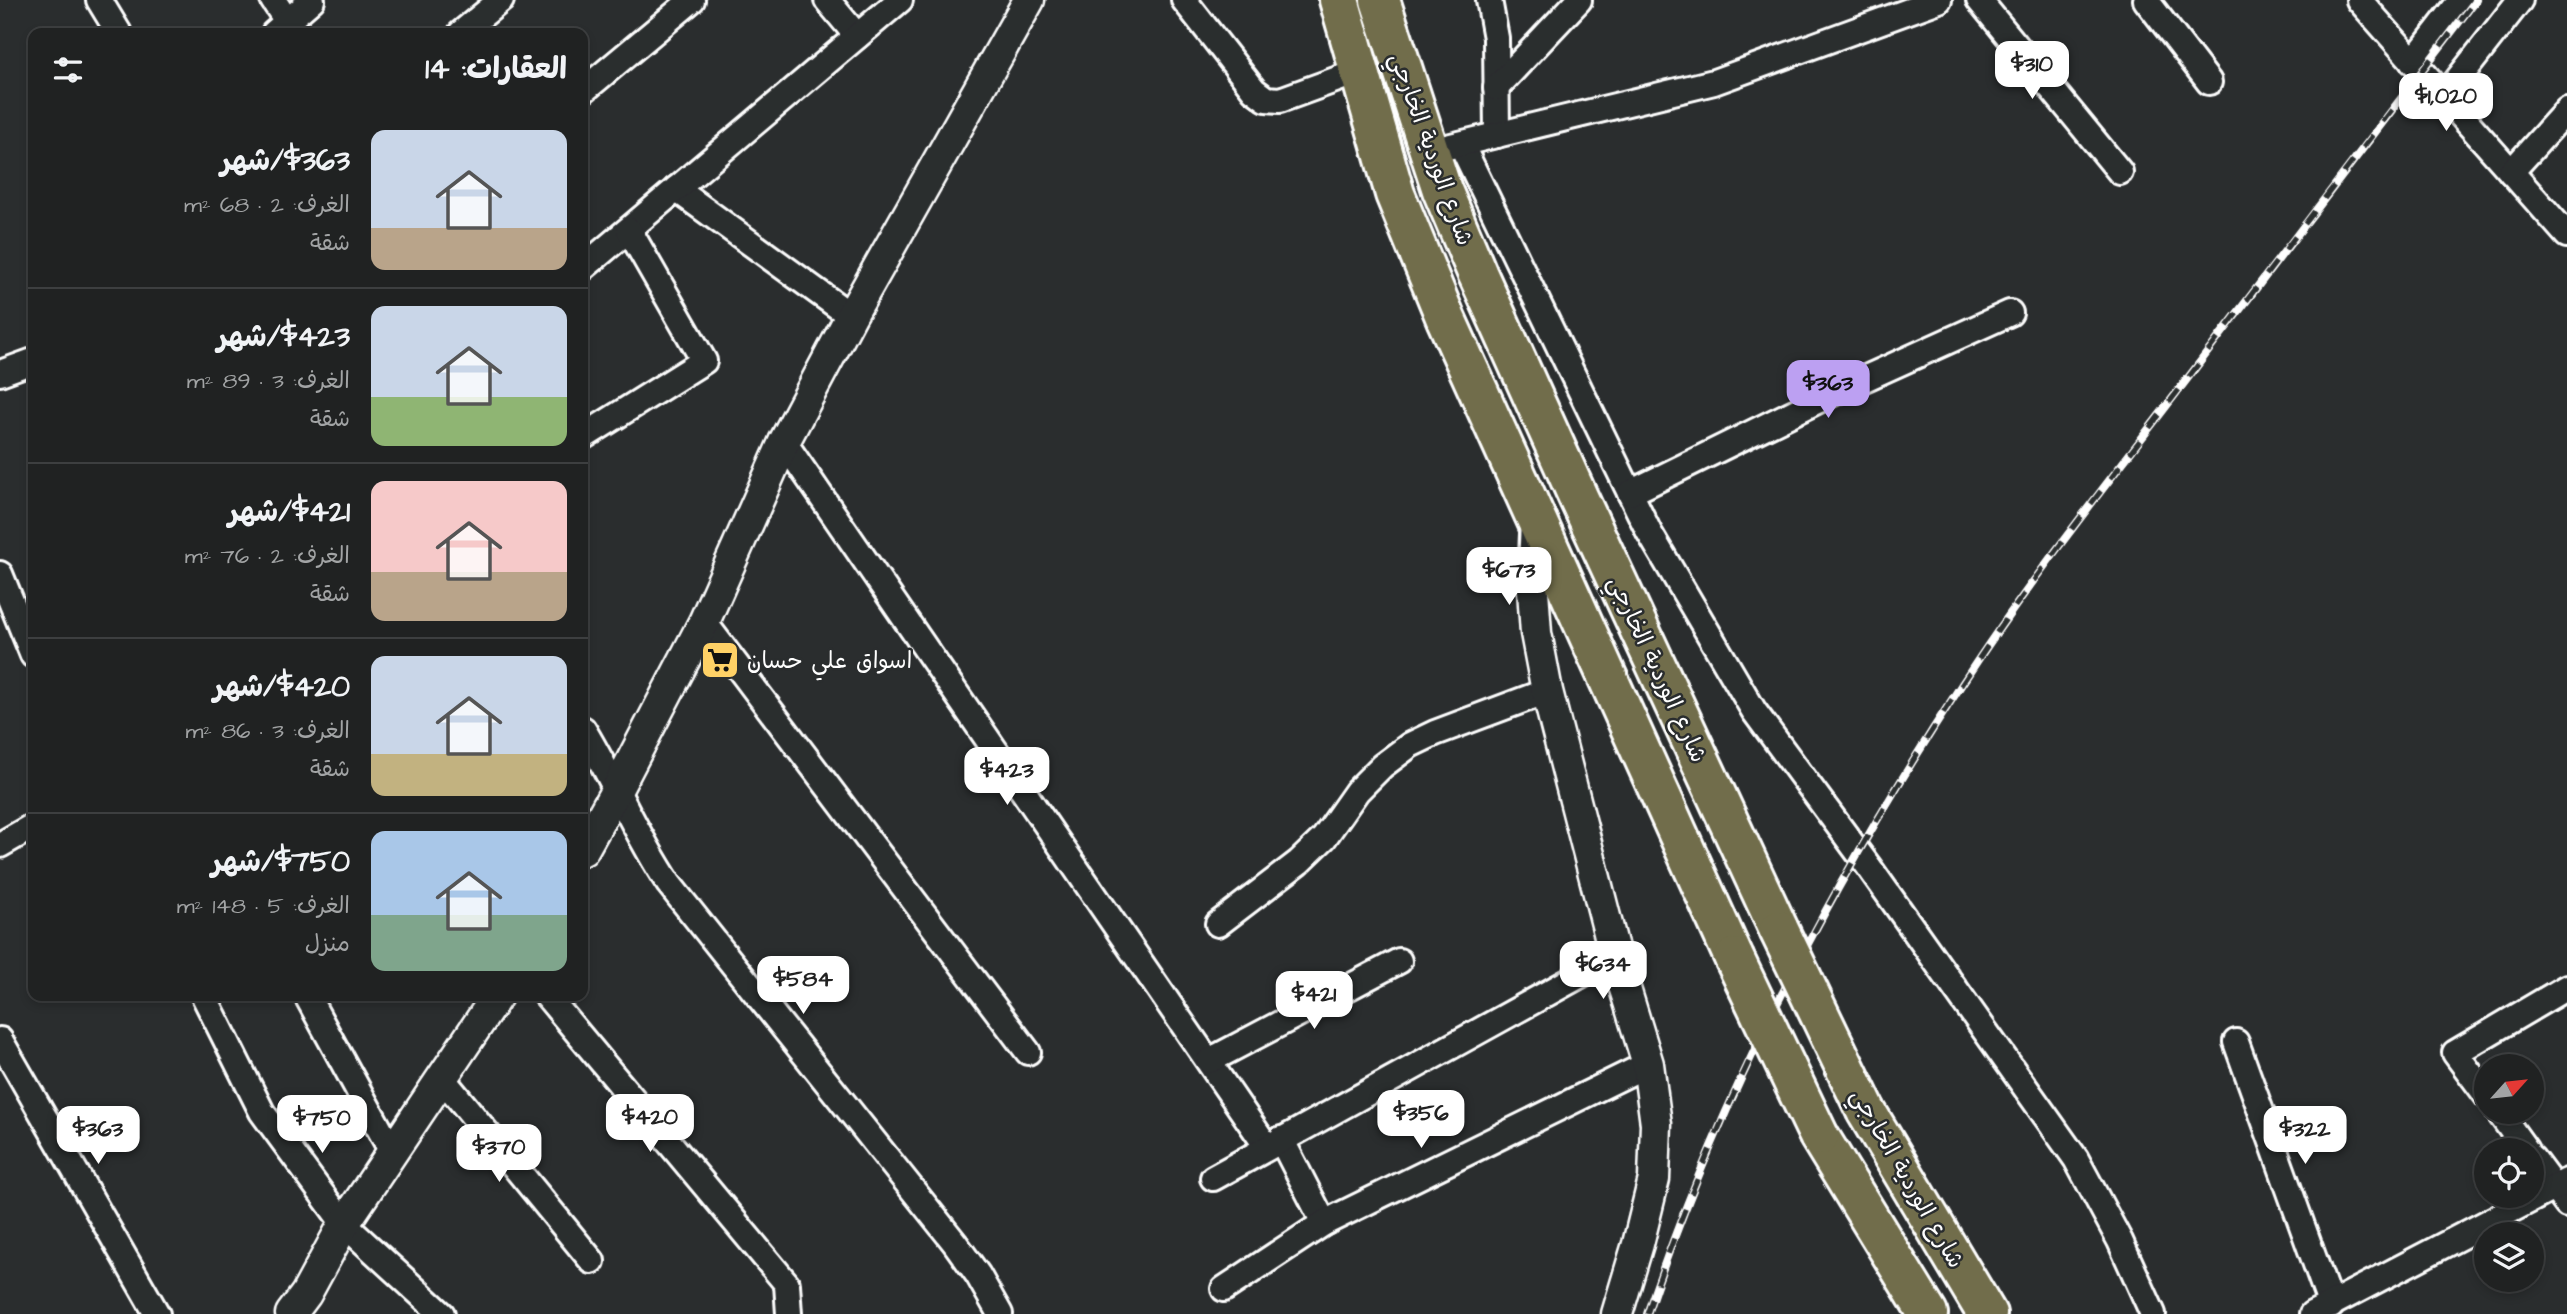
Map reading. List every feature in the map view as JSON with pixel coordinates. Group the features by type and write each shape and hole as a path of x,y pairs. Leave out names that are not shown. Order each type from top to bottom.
{"main road":[{"name":"شارع الوردية الخارجي","path":"1339,0 1395,194 1446,319 1734,958 1819,1136 1928,1314"},
{"name":"شارع الوردية الخارجي","path":"1380,0 1410,91 1445,148 1442,190 1579,499 1866,1111 1987,1314"},
{"path":"1362,80 1386,112 1394,112 1400,108 1410,91"},
{"path":"1395,194 1404,170 1414,164 1426,166 1442,190"}],"street":[{"path":"99,0 116,28"},
{"path":"273,0 284,28"},
{"path":"287,28 312,0"},
{"path":"467,28 501,0"},
{"path":"588,87 692,0"},
{"path":"827,0 857,36"},
{"path":"588,264 900,0"},
{"path":"588,841 704,622 784,442 851,316 1029,0"},
{"path":"1184,0 1254,90 1266,99 1280,100 1362,80"},
{"path":"1489,0 1496,37 1497,135"},
{"path":"1496,88 1579,0"},
{"path":"1939,0 1714,82 1445,148 1649,532 1754,711 1869,867 2076,1159 2120,1241 2153,1314"},
{"path":"1979,0 2120,172"},
{"path":"2146,0 2209,82"},
{"path":"2359,0 2567,235"},
{"path":"2413,62 2461,0"},
{"path":"2444,97 2520,0"},
{"path":"2511,172 2567,110"},
{"path":"676,189 851,316"},
{"path":"588,434 704,361 629,230"},
{"path":"1630,493 1833,393 2010,313"},
{"path":"0,373 28,363"},
{"path":"784,442 1209,1061 1274,1143 1324,1223"},
{"path":"1536,518 1533,590 1536,633 1547,691 1615,956 1648,1064 1656,1124 1654,1179 1617,1314"},
{"path":"0,574 28,643"},
{"path":"704,622 1028,1052"},
{"path":"1218,924 1299,862 1324,838 1357,791 1382,766 1410,746 1436,733 1547,691"},
{"path":"588,738 617,789 647,852 669,884 955,1243 978,1275 1000,1314"},
{"path":"0,845 28,828"},
{"path":"1213,1178 1615,956"},
{"path":"1209,1061 1399,961"},
{"path":"2474,1079 2455,1053 2567,987"},
{"path":"206,1001 262,1112 344,1224 442,1314"},
{"path":"310,1001 392,1152"},
{"path":"291,1314 306,1294 344,1224 493,1001"},
{"path":"551,1001 787,1284 789,1314"},
{"path":"0,1040 157,1314"},
{"path":"2236,1042 2322,1310 2563,1192 2544,1171"},
{"path":"1224,1289 1324,1223 1648,1064"},
{"path":"442,1078 592,1261"}],"railway":[{"path":"1647,1314 1710,1149 1784,989 1825,911 1915,758 1962,684 2041,571 2476,0"}],"place":[{"name":"اسواق علي حسان","path":"720,660"}]}
